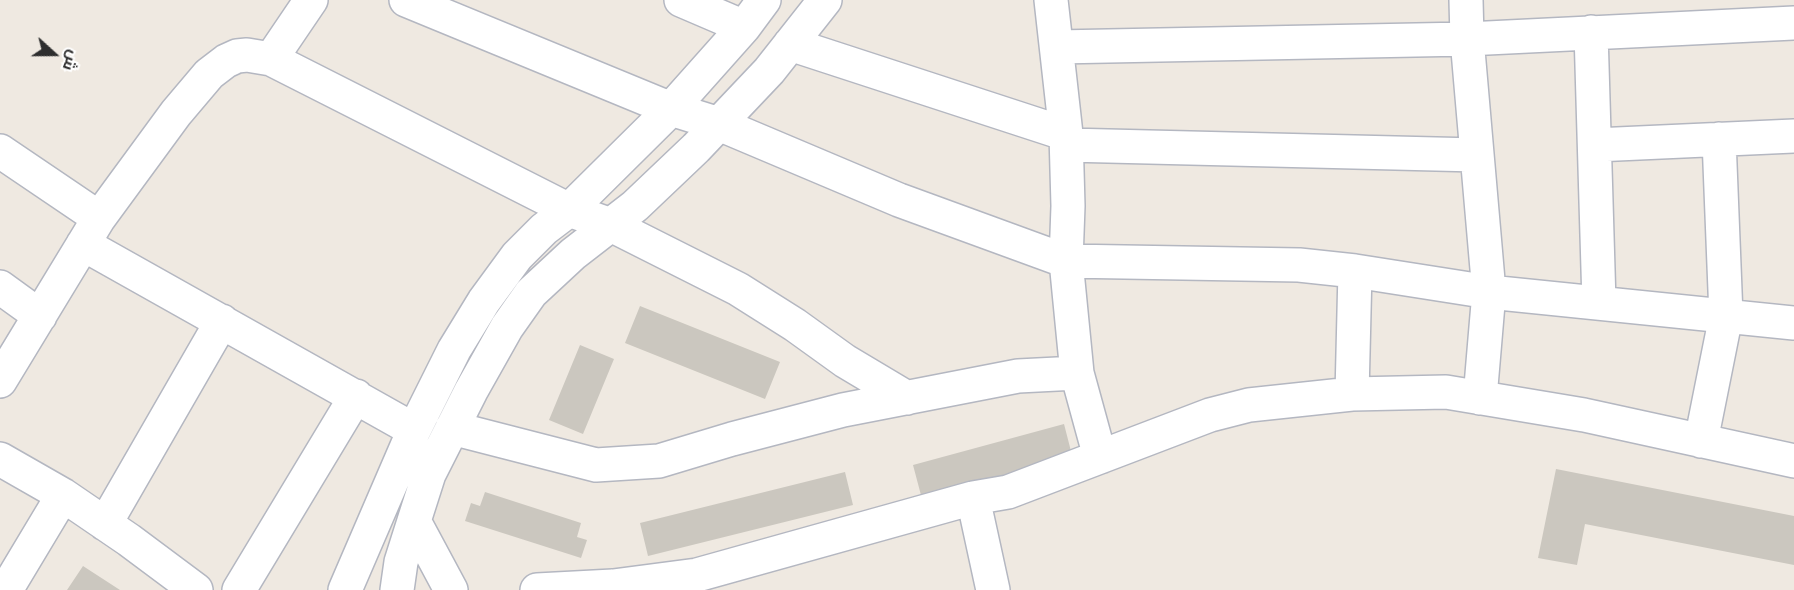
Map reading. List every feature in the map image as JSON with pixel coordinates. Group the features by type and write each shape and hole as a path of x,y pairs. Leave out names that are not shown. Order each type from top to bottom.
{"street":[{"path":"271,59 311,0"},
{"path":"406,0 671,109 719,124 899,200 1066,261 1299,265 1355,271 1489,292 1794,323"},
{"path":"681,0 744,27"},
{"path":"345,590 414,430 454,350 484,301 517,256 544,229 569,210 671,109 744,27 764,0"},
{"path":"397,590 401,562 429,474 507,327 531,292 573,254 635,206 719,124 769,71 825,0"},
{"path":"1466,0 1467,39 1489,292 1480,398"},
{"path":"1044,2 1057,47 1066,139 1068,206 1066,261 1077,373 1100,458"},
{"path":"1057,47 1467,39 1592,33 1731,13 1794,23"},
{"path":"1592,33 1599,303"},
{"path":"790,44 1066,139 1477,154"},
{"path":"0,381 91,231 176,113 209,74 226,61 247,55 271,59 569,210 611,225 738,289 795,325 845,361 907,398"},
{"path":"1594,145 1794,136"},
{"path":"1701,441 1725,316 1719,139"},
{"path":"0,151 91,231 222,321 414,430"},
{"path":"1352,394 1355,271"},
{"path":"0,287 40,316"},
{"path":"105,524 222,321"},
{"path":"452,428 596,465 659,461 843,410 1018,376 1077,373"},
{"path":"537,590 613,586 697,575 973,498 1008,492 1210,415 1249,405 1352,394 1446,392 1584,415 1794,461"},
{"path":"239,590 356,396"},
{"path":"0,459 63,495 196,590"},
{"path":"6,590 63,495"},
{"path":"973,498 993,590"},
{"path":"414,521 451,590"}],"building":[{"path":"640,306 780,362 765,399 625,343"},
{"path":"580,345 614,359 583,434 549,420"},
{"path":"1064,424 1073,459 922,499 913,465"},
{"path":"1556,469 1794,516 1794,565 1585,524 1577,565 1538,558"},
{"path":"845,472 853,505 648,556 640,523"},
{"path":"485,492 581,523 577,537 587,540 581,558 465,521 471,503 480,506"},
{"path":"83,566 120,590 67,590"}]}
